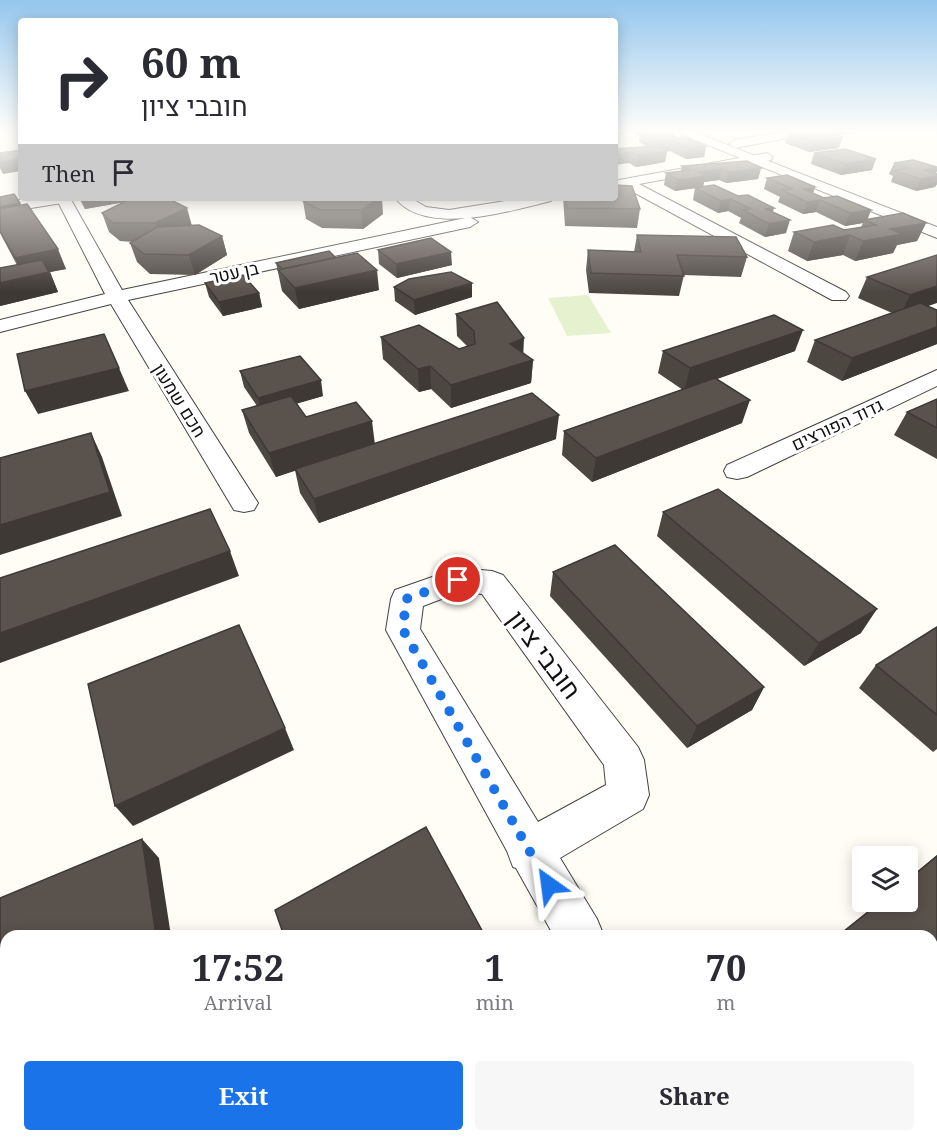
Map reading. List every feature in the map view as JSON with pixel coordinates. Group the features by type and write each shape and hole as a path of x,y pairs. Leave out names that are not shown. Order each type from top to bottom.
{"street":[{"path":"623,185 839,296"},
{"path":"817,185 937,233"},
{"path":"842,185 937,222"},
{"path":"0,202 18,199"},
{"path":"0,208 43,201"},
{"name":"חכם שמעון","path":"64,201 116,297 244,503"},
{"path":"406,201 421,211 443,214 471,212 530,201"},
{"name":"בן עטר","path":"0,326 116,297 470,222"},
{"name":"גדוד הפורצים","path":"737,471 937,377"},
{"name":"חובבי ציון","path":"529,851 628,795 624,760 492,583 458,580 406,599 403,630 529,851 576,930"}],"green space":[{"path":"588,295 611,333 567,336 548,298"}],"building":[{"path":"619,185 632,186 640,209 567,208 566,201 618,201"},
{"path":"715,185 738,196 748,195 774,208 766,209 790,220 769,224 743,210 751,209 731,199 721,201 695,188"},
{"path":"784,185 811,185 815,187 803,189 824,198 837,196 871,210 850,213 820,200 807,202 782,190 793,189"},
{"path":"14,194 20,203 0,207 0,197"},
{"path":"126,201 173,201 187,208 155,223 113,223 102,213"},
{"path":"303,201 374,201 361,210 320,210"},
{"path":"27,204 58,249 15,258 0,231 0,209"},
{"path":"903,213 926,223 890,229 902,234 863,241 850,235 814,242 794,232 833,225 844,230 876,225 864,220"},
{"path":"199,225 222,236 189,255 144,254 130,243 157,227"},
{"path":"637,235 736,237 747,257 677,255 684,276 591,273 588,250 641,252"},
{"path":"431,238 451,252 396,264 378,250"},
{"path":"329,251 336,258 283,269 276,263"},
{"path":"357,253 377,270 295,288 278,270"},
{"path":"937,255 937,286 910,295 867,277"},
{"path":"42,260 49,272 0,283 0,268"},
{"path":"451,272 472,283 414,300 394,287 409,279"},
{"path":"243,275 259,293 219,302 205,283"},
{"path":"497,302 524,338 510,344 533,360 451,385 430,366 418,369 381,337 419,325 459,349 475,344 474,331 456,314"},
{"path":"920,303 937,310 937,327 852,358 815,340"},
{"path":"774,315 803,330 690,368 663,351"},
{"path":"104,334 119,368 25,391 17,354"},
{"path":"300,356 321,380 258,398 240,371"},
{"path":"715,378 750,400 596,458 564,431"},
{"path":"532,393 559,415 314,499 295,469"},
{"path":"291,396 306,417 356,402 372,421 269,453 242,410"},
{"path":"937,399 937,428 907,412"},
{"path":"91,433 110,492 0,525 0,458"},
{"path":"718,489 877,609 819,643 663,512"},
{"path":"210,509 230,551 0,633 0,578"},
{"path":"615,545 764,687 697,726 553,572"},
{"path":"239,625 285,728 115,806 88,684"},
{"path":"937,627 937,715 876,665"},
{"path":"426,827 482,930 282,930 275,910"},
{"path":"142,839 155,930 0,930 0,898"},
{"path":"937,856 937,930 846,930 868,912 918,912 918,872"}],"route":[{"path":"458,580 406,599 403,630 549,885"}]}
